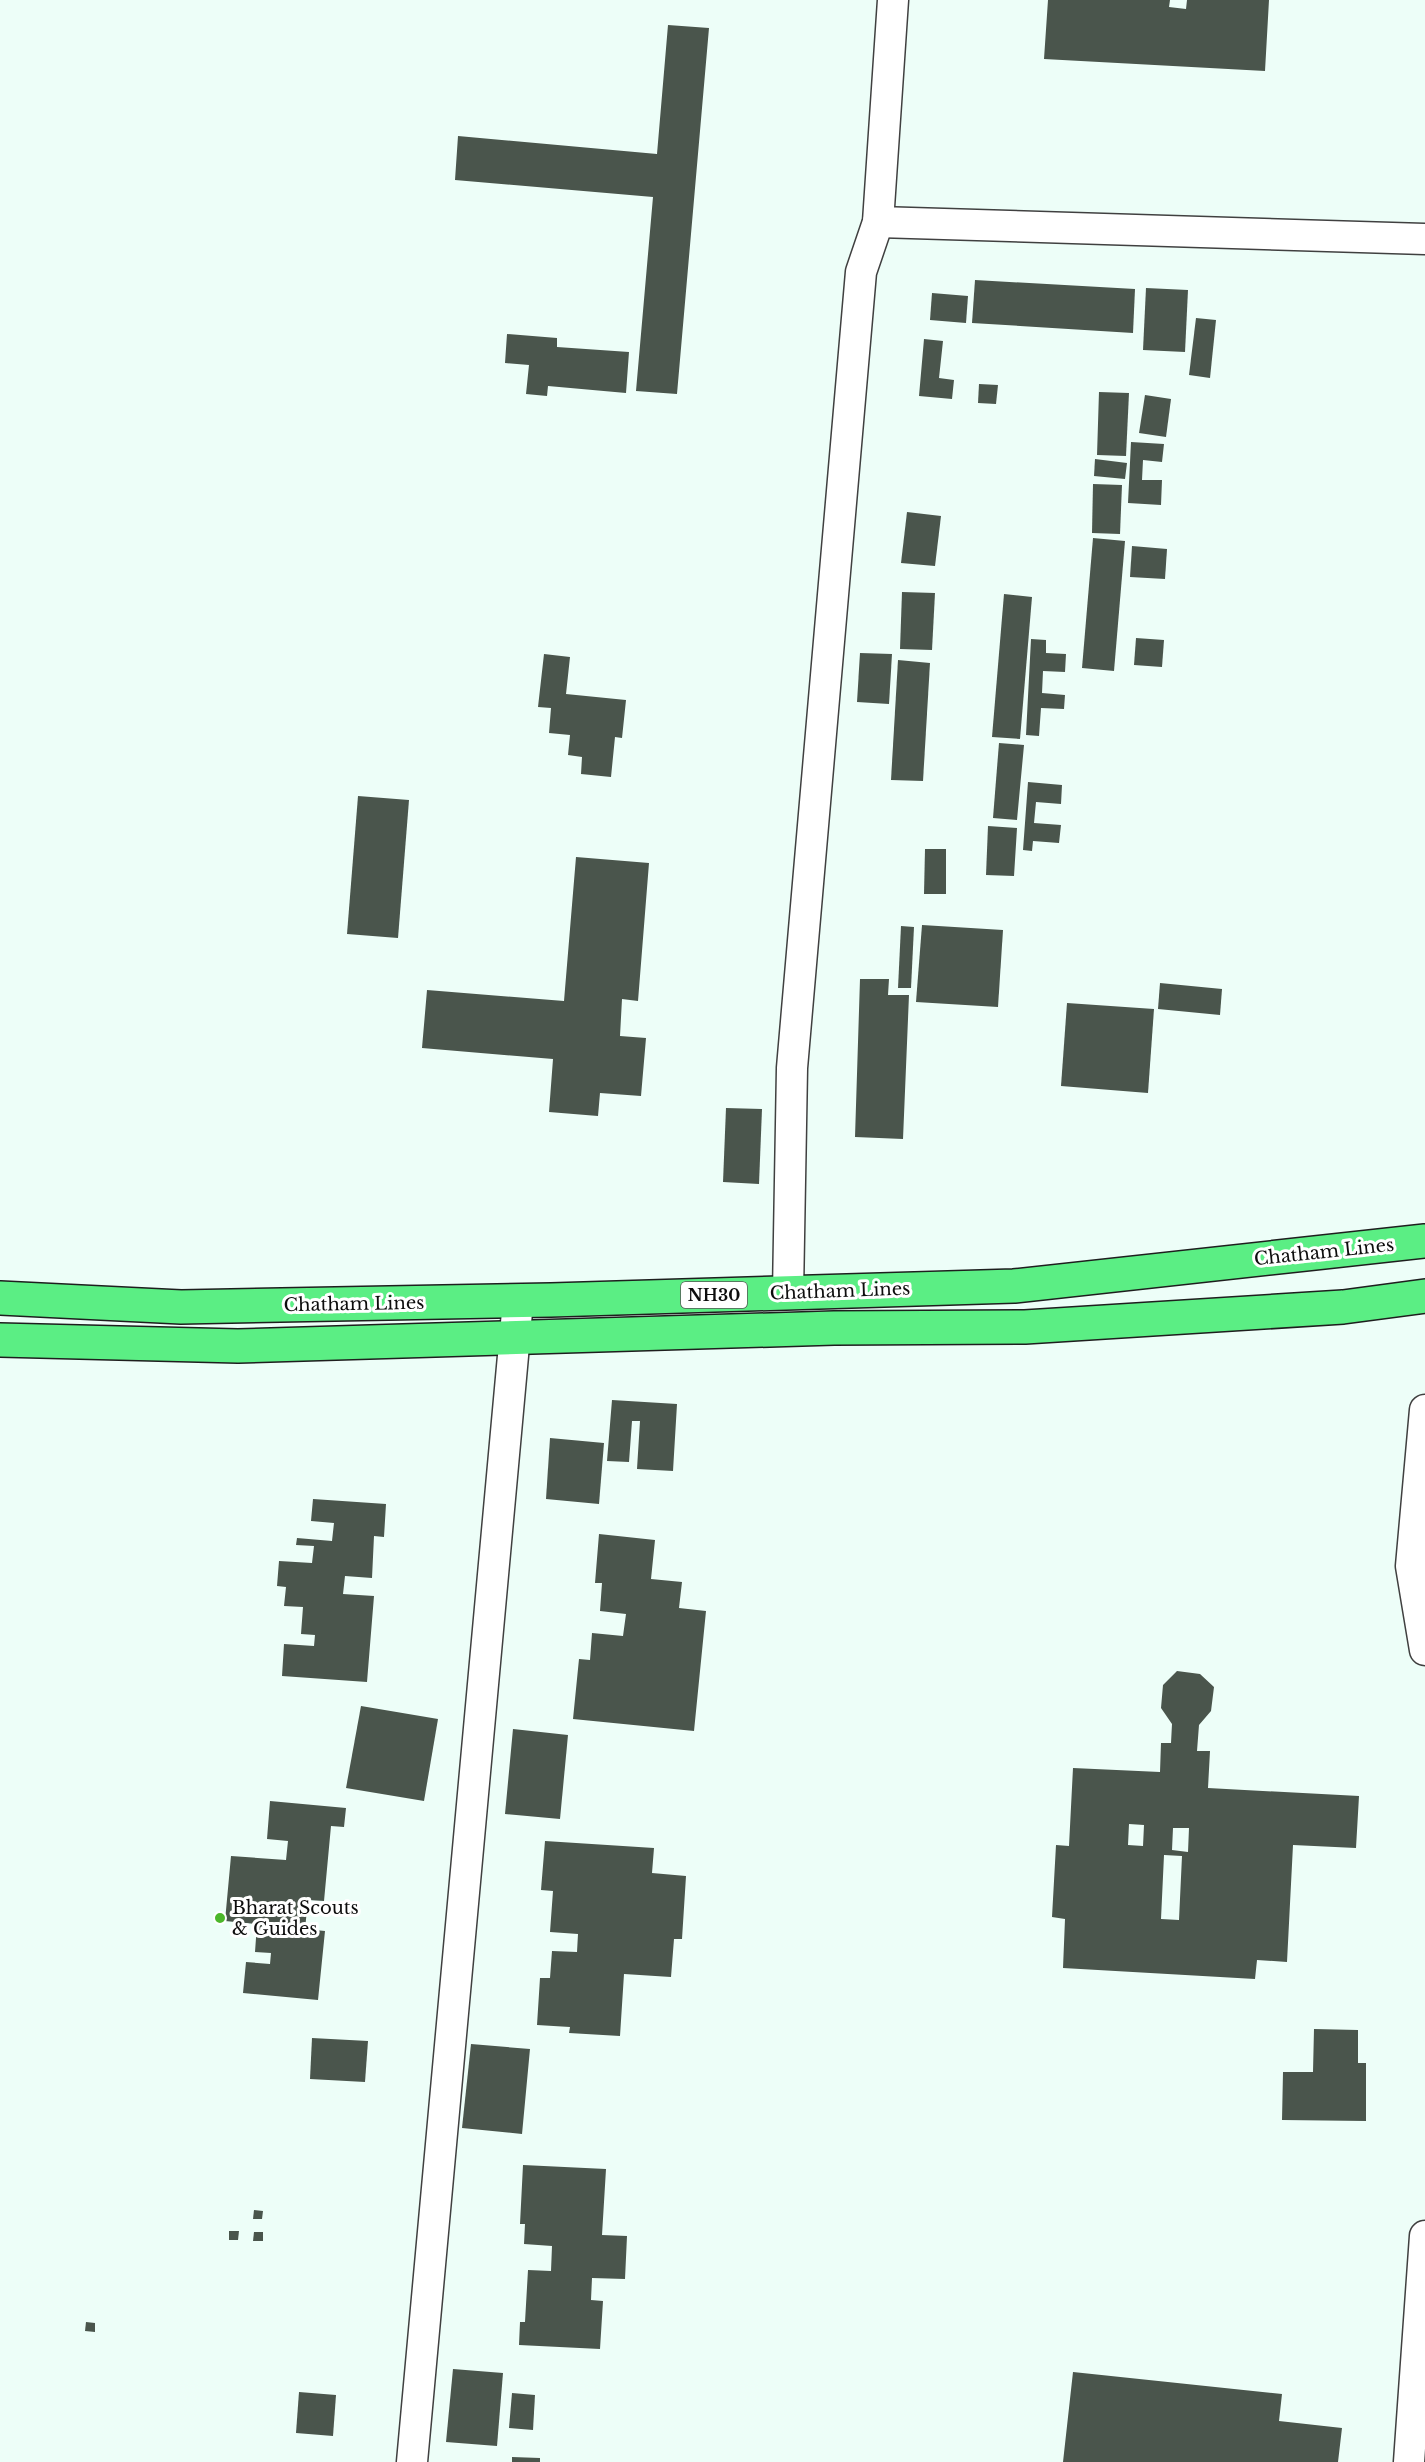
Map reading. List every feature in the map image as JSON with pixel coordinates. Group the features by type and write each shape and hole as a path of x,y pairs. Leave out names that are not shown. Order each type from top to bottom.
{"highway":[{"name":"Chatham Lines","path":"0,1298 181,1307 518,1301 1014,1286 1425,1241"},
{"name":"Chatham Lines","path":"0,1340 238,1346 834,1328 1025,1327 1342,1307 1425,1296"}],"street":[{"path":"788,1293 794,1045 861,272 878,222 893,0"},
{"path":"878,222 1425,239"},
{"path":"412,2462 518,1301"},
{"path":"1425,1410 1411,1566 1425,1650"},
{"path":"1409,2462 1425,2236"}],"building":[{"path":"1048,0 1170,0 1169,7 1186,9 1187,0 1269,0 1265,71 1044,59"},
{"path":"668,25 709,28 677,394 636,391 653,197 455,180 458,136 657,154"},
{"path":"975,280 1135,289 1133,333 972,323"},
{"path":"1146,288 1188,290 1185,352 1143,350"},
{"path":"932,293 968,296 966,323 930,320"},
{"path":"1196,318 1216,320 1210,378 1189,375"},
{"path":"507,334 557,338 557,347 629,352 626,393 548,386 547,396 526,394 529,365 505,363"},
{"path":"924,339 943,341 939,378 954,380 952,399 919,396"},
{"path":"979,384 998,385 996,404 978,403"},
{"path":"1099,392 1129,393 1126,456 1097,455"},
{"path":"1145,395 1171,399 1166,437 1139,433"},
{"path":"1131,442 1164,444 1162,462 1143,460 1142,480 1162,480 1161,505 1128,503"},
{"path":"1095,459 1127,463 1125,479 1094,476"},
{"path":"1093,484 1122,485 1120,534 1092,533"},
{"path":"907,512 941,516 935,566 901,563"},
{"path":"1093,538 1125,541 1114,671 1082,668"},
{"path":"1132,546 1167,549 1165,579 1130,577"},
{"path":"902,592 935,593 932,650 900,649"},
{"path":"1004,594 1032,597 1020,739 992,737"},
{"path":"1136,638 1164,640 1162,667 1134,665"},
{"path":"1031,639 1046,640 1046,653 1066,654 1065,672 1043,671 1042,693 1065,695 1064,709 1041,708 1039,736 1026,735"},
{"path":"860,653 892,654 889,704 857,702"},
{"path":"544,654 570,657 566,694 626,700 622,738 615,737 611,777 581,774 582,757 568,755 570,735 549,733 551,708 538,707"},
{"path":"898,660 930,663 923,781 891,780"},
{"path":"999,743 1024,745 1017,820 993,818"},
{"path":"1028,782 1062,785 1061,804 1036,802 1034,823 1061,825 1059,843 1033,841 1032,851 1023,850"},
{"path":"358,796 409,800 398,938 347,934"},
{"path":"988,826 1017,828 1014,876 986,875"},
{"path":"925,849 946,849 946,894 924,894"},
{"path":"576,857 649,863 638,1001 622,999 620,1036 646,1038 641,1096 600,1093 598,1116 549,1112 553,1059 422,1048 427,990 564,1001"},
{"path":"922,925 1003,930 998,1007 916,1002"},
{"path":"901,926 914,927 911,988 898,988"},
{"path":"860,979 889,979 888,995 909,995 903,1139 855,1137"},
{"path":"1160,983 1222,989 1220,1015 1158,1009"},
{"path":"1067,1003 1154,1009 1148,1093 1061,1086"},
{"path":"726,1108 762,1109 759,1184 723,1182"},
{"path":"612,1400 677,1404 673,1471 637,1469 640,1421 632,1421 629,1462 607,1461"},
{"path":"550,1438 604,1443 599,1504 546,1499"},
{"path":"313,1499 386,1504 384,1537 374,1536 372,1578 345,1576 343,1594 374,1596 367,1682 282,1676 284,1644 314,1646 315,1635 301,1634 303,1607 284,1606 286,1587 277,1586 279,1561 312,1563 314,1546 296,1545 297,1538 332,1541 334,1523 311,1521"},
{"path":"599,1534 655,1540 651,1579 682,1582 679,1608 706,1611 694,1731 573,1719 579,1659 590,1660 592,1633 623,1636 626,1614 600,1611 602,1583 595,1583"},
{"path":"1177,1671 1200,1674 1214,1687 1211,1711 1199,1725 1197,1751 1210,1751 1208,1788 1359,1796 1356,1848 1293,1845 1287,1962 1257,1960 1255,1979 1063,1968 1065,1919 1052,1917 1056,1845 1069,1846 1073,1768 1160,1772 1161,1743 1171,1743 1172,1724 1161,1708 1163,1685","holes":["1129,1824 1144,1825 1143,1846 1128,1845","1173,1828 1189,1828 1188,1852 1172,1850","1164,1855 1182,1856 1179,1920 1161,1919"]},
{"path":"361,1706 438,1719 424,1801 346,1788"},
{"path":"513,1729 568,1735 560,1819 505,1814"},
{"path":"270,1801 346,1808 344,1827 331,1826 324,1901 308,1900 305,1929 325,1931 318,2000 243,1993 246,1962 270,1964 271,1953 255,1952 257,1924 225,1921 231,1856 286,1860 288,1841 267,1839"},
{"path":"545,1841 654,1848 652,1873 686,1876 682,1939 674,1939 671,1977 624,1974 620,2036 569,2033 570,2027 537,2025 540,1978 550,1978 552,1951 577,1952 578,1934 550,1932 553,1891 541,1890"},
{"path":"1314,2029 1358,2030 1358,2063 1366,2063 1366,2121 1282,2120 1283,2072 1313,2072"},
{"path":"312,2038 368,2041 365,2082 310,2079"},
{"path":"471,2044 530,2049 522,2134 462,2128"},
{"path":"523,2165 606,2169 602,2235 627,2236 625,2279 592,2278 591,2300 603,2301 600,2349 519,2345 520,2322 525,2322 528,2270 551,2271 552,2246 524,2244 525,2224 520,2224"},
{"path":"254,2210 263,2211 262,2219 253,2219"},
{"path":"229,2231 239,2231 238,2240 229,2240"},
{"path":"254,2232 263,2232 263,2241 253,2241"},
{"path":"86,2322 95,2323 95,2332 85,2331"},
{"path":"453,2369 503,2373 497,2446 446,2442"},
{"path":"1073,2372 1282,2394 1279,2421 1342,2428 1338,2462 1063,2462"},
{"path":"299,2392 336,2395 333,2436 296,2433"},
{"path":"512,2393 535,2395 533,2430 509,2428"},
{"path":"512,2457 540,2458 540,2462 512,2462"}],"place":[{"name":"Bharat Scouts & Guides","path":"220,1918"}]}
